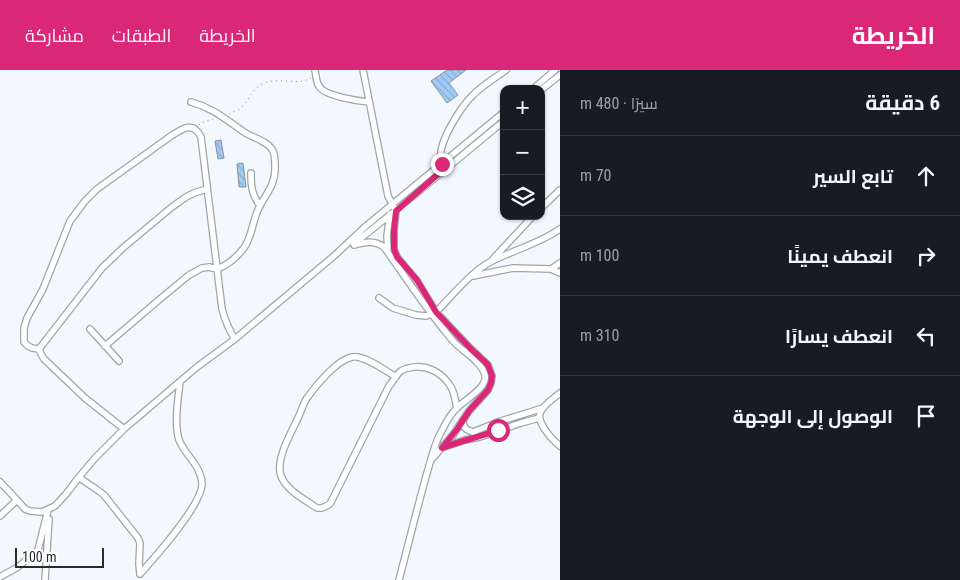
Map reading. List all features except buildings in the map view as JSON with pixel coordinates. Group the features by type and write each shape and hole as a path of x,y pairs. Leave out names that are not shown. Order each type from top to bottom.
{"street":[{"path":"363,70 388,196 393,204 395,253 417,280 434,313 488,365 492,376 488,390 469,411 442,448 430,460"},
{"path":"444,166 441,160 441,153 444,139 460,111 474,94 506,70"},
{"path":"538,85 555,70"},
{"path":"315,73 319,87 324,91 332,95 369,102"},
{"path":"545,87 560,75"},
{"path":"105,346 189,275 202,268 217,269 233,260 243,250 256,214 270,190 275,162 270,146 206,107 191,102"},
{"path":"334,256 354,245 500,116"},
{"path":"0,482 30,511 42,512 55,506 95,458 124,429 197,367 235,339 393,204 500,124"},
{"path":"39,349 32,348 24,342 24,328 27,318 43,289 70,221 96,189 171,136 190,127 195,129 201,137 222,309 225,321 235,339"},
{"path":"251,173 251,188 260,206"},
{"path":"39,349 102,268 124,247 186,197 207,189"},
{"path":"545,204 560,190"},
{"path":"388,254 387,236 393,212"},
{"path":"379,298 401,311 426,316 434,313 471,277 489,263 529,220"},
{"path":"489,263 541,240 560,229"},
{"path":"354,245 364,242 376,243 384,247 405,278 457,345 479,365 486,378 475,394 456,408 436,442 423,484 399,580"},
{"path":"551,269 560,263"},
{"path":"471,277 513,268 551,269 560,273"},
{"path":"90,329 119,361"},
{"path":"39,349 44,359 85,398 124,429"},
{"path":"396,377 361,357 352,357 340,363 326,374 307,398 282,452 279,468 281,476 290,490 317,508 330,504 389,386 402,370 417,366 426,367 437,373 446,380 451,388 456,408"},
{"path":"79,477 104,495 134,532 140,543 140,574 165,545 195,504 202,490 200,474 182,446 178,435 180,382"},
{"path":"560,393 543,408 539,418 545,430 560,446"},
{"path":"463,420 465,429 473,432 543,408"},
{"path":"442,448 539,418"},
{"path":"0,516 17,500"},
{"path":"0,577 18,568 38,550 48,510"},
{"path":"45,580 49,522 48,510"}],"path":[{"path":"195,129 200,123 223,117 240,109 254,90 266,82 281,80 301,82 309,80 315,73"}],"route":[{"path":"442,164 445,168 396,211 394,249 397,257 417,280 433,308 491,370 491,383 488,390 475,403 442,448 498,430"}]}
